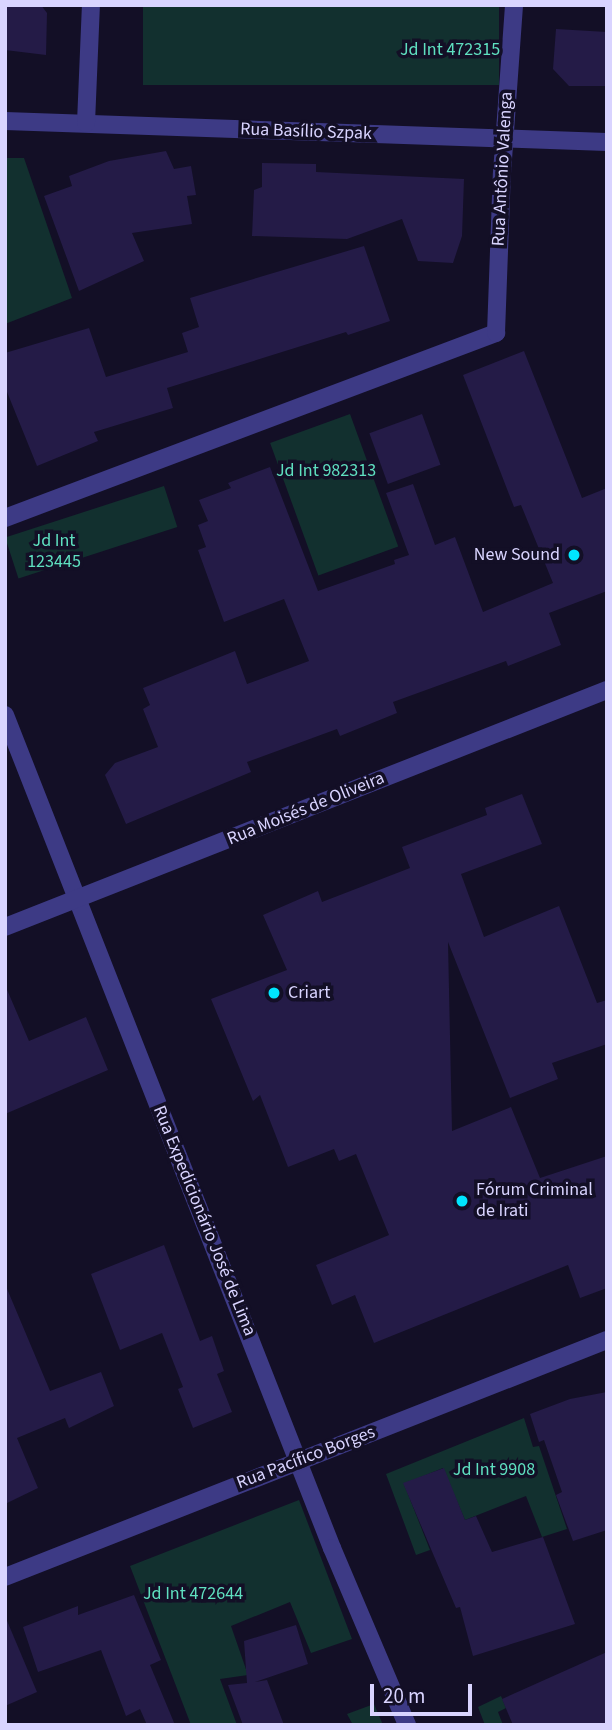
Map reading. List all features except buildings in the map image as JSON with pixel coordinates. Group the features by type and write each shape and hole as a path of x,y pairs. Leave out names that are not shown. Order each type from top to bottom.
{"street":[{"path":"86,123 91,5"},
{"name":"Rua Antônio Valenga","path":"5,517 496,333 504,140 514,5"},
{"name":"Rua Basílio Szpak","path":"5,121 607,142"},
{"name":"Rua Moisés de Oliveira","path":"5,927 607,690"},
{"name":"Rua Expedicionário José de Lima","path":"5,715 332,1548 407,1725"},
{"name":"Rua Pacífico Borges","path":"5,1577 607,1340"}],"green space":[{"name":"Jd Int 472315","path":"143,5 499,5 499,85 143,85"},
{"path":"5,158 24,158 72,298 5,324"},
{"name":"Jd Int 982313","path":"350,414 398,546 318,576 270,443"},
{"name":"Jd Int 123445","path":"164,486 177,527 18,579 5,538"},
{"name":"Jd Int 9908","path":"524,1418 533,1447 539,1446 567,1529 542,1537 526,1496 465,1520 443,1468 404,1484 430,1550 416,1555 386,1474"},
{"name":"Jd Int 472644","path":"299,1500 352,1639 311,1653 290,1602 231,1626 248,1675 220,1679 237,1725 191,1725 130,1566"},
{"path":"501,1696 506,1708 498,1712 503,1725 485,1725 478,1707"},
{"path":"374,1704 383,1725 353,1725 347,1714"}],"place":[{"name":"New Sound","path":"574,555"},
{"name":"Criart","path":"274,993"},
{"name":"Fórum Criminal de Irati","path":"462,1201"}]}
